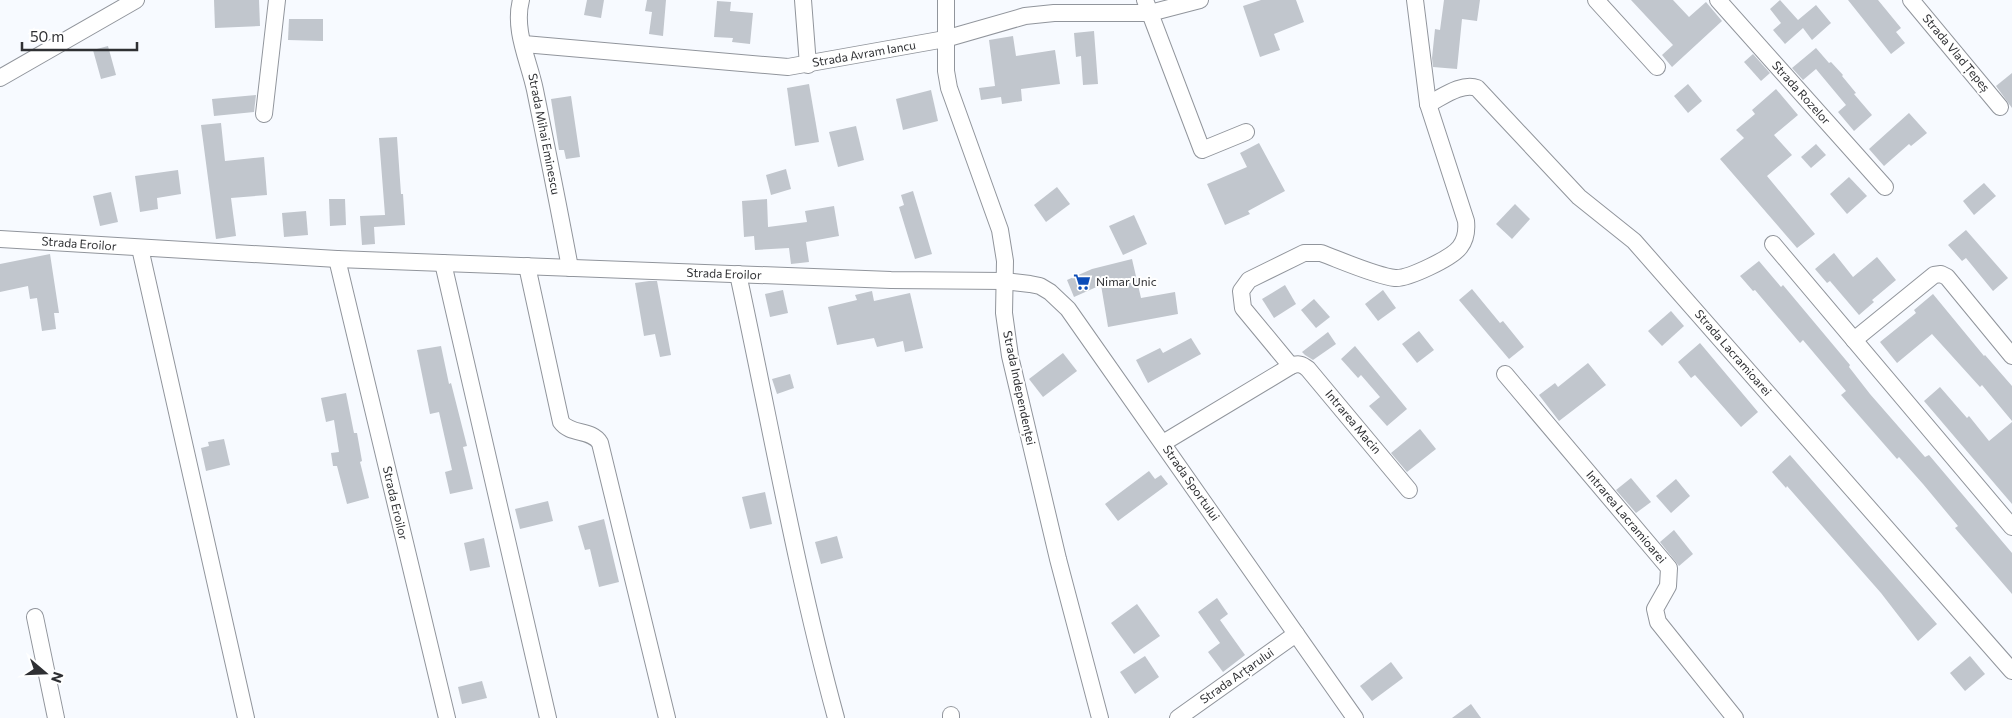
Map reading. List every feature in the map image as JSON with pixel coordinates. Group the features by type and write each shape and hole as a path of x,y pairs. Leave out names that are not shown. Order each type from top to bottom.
{"street":[{"path":"0,78 136,0"},
{"path":"264,114 278,0"},
{"name":"Strada Mihai Eminescu","path":"521,0 518,19 544,133 570,268"},
{"path":"803,0 808,65"},
{"name":"Strada Independenței","path":"946,0 945,39 949,88 1000,230 1005,261 1004,313 1010,356 1058,559 1100,718"},
{"name":"Strada Avram Iancu","path":"524,44 788,67 808,65 945,39 1025,16 1200,0"},
{"path":"1164,443 1291,366 1243,308 1241,291 1249,280 1304,253 1312,252 1321,253 1386,276 1404,277 1454,254 1461,246 1467,230 1466,221 1428,104 1415,0"},
{"path":"1596,0 1656,68"},
{"name":"Strada Rozelor","path":"1718,0 1884,187"},
{"name":"Strada Vlad Țepeș","path":"1911,0 2000,107"},
{"path":"1147,6 1202,150 1246,132"},
{"name":"Strada Lacramioarei","path":"1428,104 1457,89 1472,86 1478,88 1579,197 1634,241 2012,671"},
{"name":"Strada Eroilor","path":"0,239 337,259 891,280 1004,281"},
{"path":"1773,244 2012,527"},
{"path":"140,248 246,718"},
{"name":"Strada Eroilor","path":"337,259 447,718"},
{"path":"443,263 548,718"},
{"path":"527,266 561,422 565,427 595,437 600,443 667,718"},
{"path":"738,274 777,465 820,659 836,718"},
{"path":"1854,340 1934,275 1941,274 1948,277 2012,356"},
{"name":"Strada Sportului","path":"1004,281 1040,286 1068,309 1164,443 1355,718"},
{"name":"Intrarea Macin","path":"1291,366 1297,364 1304,365 1308,369 1410,490"},
{"name":"Intrarea Lacramioarei","path":"1505,374 1669,568 1668,586 1655,609 1658,622 1736,718"},
{"path":"34,617 56,718"},
{"name":"Strada Arțarului","path":"1178,718 1296,634"}],"building":[{"path":"214,0 259,0 260,26 215,28"},
{"path":"587,0 604,0 601,18 584,15"},
{"path":"647,0 666,0 663,36 649,34 652,12 645,11"},
{"path":"1261,0 1296,0 1304,22 1274,34 1280,50 1260,57 1243,6"},
{"path":"1444,0 1480,0 1477,21 1462,19 1457,69 1433,67 1435,29 1440,30"},
{"path":"1631,0 1673,0 1689,17 1706,2 1722,21 1672,67 1662,55 1673,45"},
{"path":"1780,0 1798,20 1816,5 1831,23 1812,40 1803,28 1785,44 1773,30 1781,23 1770,9"},
{"path":"1848,0 1878,0 1901,28 1896,32 1905,43 1891,54"},
{"path":"717,1 731,2 730,11 753,13 750,44 732,42 733,38 714,37"},
{"path":"289,19 323,19 323,41 288,40"},
{"path":"1094,31 1098,84 1083,85 1081,56 1076,57 1074,33"},
{"path":"1013,36 1016,56 1055,50 1060,84 1021,89 1022,101 1002,104 1001,97 981,100 979,88 995,86 989,40"},
{"path":"108,46 116,75 101,79 93,50"},
{"path":"1816,48 1843,75 1856,93 1854,94 1872,115 1854,131 1838,112 1846,105 1816,69 1803,80 1792,68"},
{"path":"1753,54 1770,73 1761,81 1744,62"},
{"path":"2012,73 2012,108 1996,86"},
{"path":"809,84 819,142 795,146 787,88"},
{"path":"1688,84 1702,101 1688,113 1674,96"},
{"path":"1776,89 1798,115 1774,135 1792,155 1767,176 1815,234 1797,248 1720,159 1744,138 1736,130 1755,114 1752,110"},
{"path":"931,90 938,121 903,130 896,99"},
{"path":"256,95 254,112 214,116 212,99"},
{"path":"571,96 580,157 566,159 564,150 559,150 551,99"},
{"path":"1909,113 1927,133 1911,146 1909,144 1884,166 1869,149"},
{"path":"221,123 225,161 264,157 267,195 231,198 236,236 216,239 201,125"},
{"path":"856,126 864,160 838,167 829,132"},
{"path":"397,137 405,225 374,227 375,244 362,245 360,216 385,215 379,138"},
{"path":"1259,143 1285,191 1248,211 1250,214 1225,225 1207,184 1247,167 1240,153"},
{"path":"1816,144 1826,155 1811,168 1801,157"},
{"path":"786,169 791,189 771,195 766,175"},
{"path":"178,170 181,194 157,198 158,209 140,212 135,176"},
{"path":"1849,177 1867,196 1847,214 1830,194"},
{"path":"1984,183 1996,196 1974,215 1963,201"},
{"path":"1057,187 1070,204 1046,222 1034,205"},
{"path":"913,191 932,254 915,259 899,207 904,205 901,195"},
{"path":"111,192 118,222 100,226 93,196"},
{"path":"329,199 345,199 346,225 330,226"},
{"path":"767,199 768,227 807,222 805,211 834,206 839,236 806,242 809,262 791,264 789,248 755,250 754,236 744,237 742,201"},
{"path":"1515,204 1530,219 1512,239 1496,224"},
{"path":"306,211 308,235 284,237 282,213"},
{"path":"1134,215 1147,244 1123,255 1109,226"},
{"path":"1966,230 2008,278 1993,291 1966,258 1962,261 1948,245"},
{"path":"1834,253 1853,277 1877,257 1896,280 1872,300 1874,302 1859,315 1830,281 1827,283 1815,269"},
{"path":"50,254 59,313 54,313 56,329 42,331 37,298 30,299 28,286 0,292 0,264"},
{"path":"1132,259 1141,298 1175,292 1178,314 1108,327 1101,285 1074,297 1067,280 1092,269"},
{"path":"1759,261 1781,287 1783,285 1850,365 1849,367 1870,394 1925,457 1929,455 2012,553 2012,594 1955,528 1958,526 1923,484 1899,457 1897,459 1841,395 1846,391 1803,340 1800,343 1755,290 1753,291 1740,276"},
{"path":"657,281 671,355 660,357 655,334 644,336 635,283"},
{"path":"1285,285 1296,304 1274,318 1262,299"},
{"path":"1472,289 1500,323 1503,321 1524,347 1509,359 1459,300"},
{"path":"783,290 788,313 770,317 765,294"},
{"path":"1383,290 1396,308 1378,321 1365,304"},
{"path":"872,291 874,301 910,293 923,348 905,352 903,341 877,347 874,338 837,345 828,307 857,300 855,295"},
{"path":"1933,294 1984,356 2012,386 2012,421 1982,385 1980,387 1932,334 1897,363 1880,342 1916,313 1914,310"},
{"path":"1314,299 1330,317 1316,328 1301,310"},
{"path":"1671,311 1684,326 1662,346 1648,331"},
{"path":"1419,331 1434,350 1417,363 1402,344"},
{"path":"1328,332 1336,344 1313,360 1302,352"},
{"path":"1191,338 1201,354 1148,383 1136,360 1160,348 1163,353"},
{"path":"1700,343 1758,412 1741,427 1695,375 1691,378 1678,362"},
{"path":"441,346 449,384 451,383 467,446 463,447 473,489 450,494 445,472 452,470 439,412 430,414 417,350"},
{"path":"1355,346 1407,409 1387,426 1369,406 1380,397 1361,375 1358,378 1341,359"},
{"path":"1063,353 1077,371 1043,397 1029,379"},
{"path":"1588,363 1606,385 1559,421 1539,395 1555,383 1558,387"},
{"path":"790,374 794,388 777,394 772,379"},
{"path":"1940,387 1967,418 1969,416 1989,441 2012,422 2012,504 1924,401"},
{"path":"346,393 354,433 357,433 362,461 360,462 369,498 347,504 337,466 333,466 331,453 339,452 334,420 326,422 321,398"},
{"path":"1420,429 1436,449 1407,472 1391,453"},
{"path":"224,439 230,465 206,471 201,448 209,446 208,442"},
{"path":"1790,455 1937,624 1918,641 1881,593 1787,486 1786,488 1772,472"},
{"path":"1149,471 1155,479 1161,475 1168,484 1118,521 1105,504"},
{"path":"1631,478 1651,502 1636,513 1616,490"},
{"path":"1676,479 1690,496 1671,513 1656,496"},
{"path":"765,492 772,524 750,529 742,497"},
{"path":"548,501 553,521 520,529 515,509"},
{"path":"604,519 619,582 599,587 590,549 585,550 578,526"},
{"path":"1674,530 1693,554 1679,566 1660,542"},
{"path":"837,536 843,558 821,564 815,542"},
{"path":"484,538 490,567 470,571 464,543"},
{"path":"1217,598 1228,614 1220,620 1245,655 1223,672 1208,652 1220,643 1198,612"},
{"path":"1137,604 1160,636 1134,654 1111,623"},
{"path":"1145,656 1159,677 1135,694 1120,672"},
{"path":"1970,656 1985,674 1965,691 1950,673"},
{"path":"1391,662 1403,678 1372,701 1360,686"},
{"path":"482,681 487,698 462,704 458,687"},
{"path":"1471,704 1481,718 1452,718"}],"place":[{"name":"Nimar Unic","path":"1082,282"}]}
